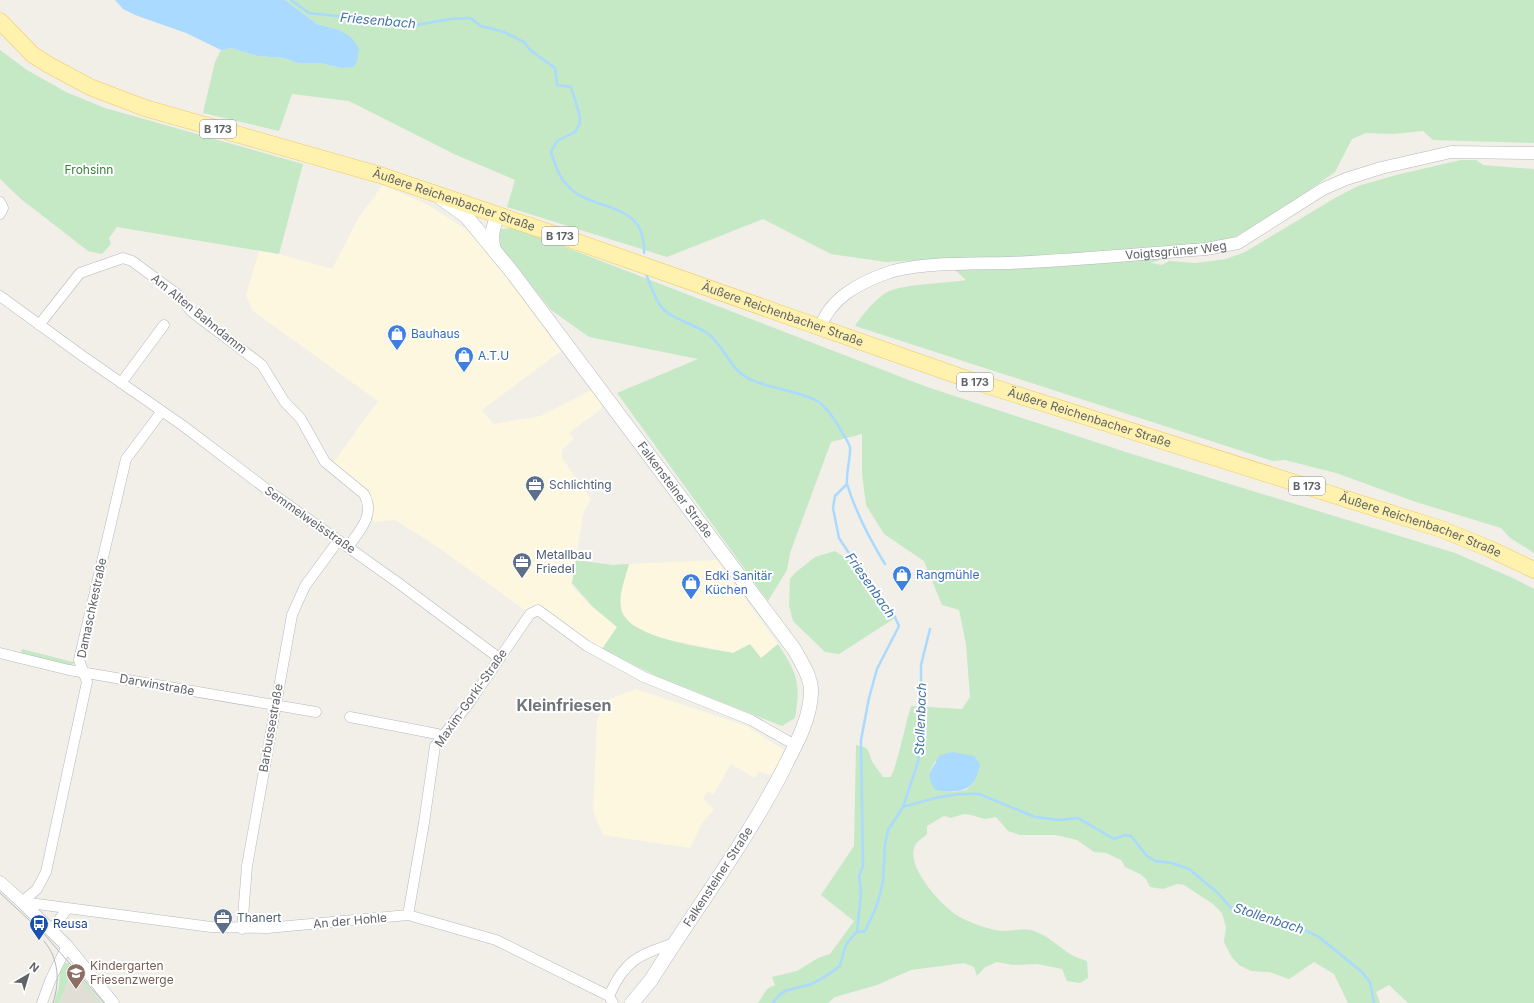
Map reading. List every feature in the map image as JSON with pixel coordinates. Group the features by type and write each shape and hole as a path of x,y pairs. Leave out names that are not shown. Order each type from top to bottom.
{"main road":[{"name":"Äußere Reichenbacher Straße","path":"0,21 33,55"},
{"name":"Äußere Reichenbacher Straße","path":"0,35 19,49 33,55 60,72 90,87 145,108 350,165 491,212 967,379 1441,529 1483,546 1534,570"},
{"name":"Falkensteiner Straße","path":"434,193 466,216 494,250 615,408 794,649 806,672 811,692 809,713 796,745 775,787 750,829 651,980 632,1003"},
{"path":"479,232 479,225 491,212"},
{"path":"491,212 491,232 494,250"}],"street":[{"name":"Voigtsgrüner Weg","path":"820,328 824,316 834,303 847,292 888,272 921,267 1052,260 1223,247 1238,243 1323,189 1346,179 1381,168 1451,152 1534,153"},
{"path":"0,202 3,208 0,214"},
{"name":"Am Alten Bahndamm","path":"40,325 80,273 123,258 132,261 177,294 192,312 262,365 284,401 301,419 325,462 364,494 368,501 369,508 367,517 348,547"},
{"name":"Semmelweisstraße","path":"1,300 40,325 162,411 499,658"},
{"path":"121,383 164,325"},
{"name":"Damaschkestraße","path":"22,902 36,889 46,872 87,682 79,660 126,459 162,411"},
{"name":"Barbussestraße","path":"242,929 247,866 294,606 305,586 338,540"},
{"name":"Maxim-Gorki-Straße","path":"408,915 424,823 435,746 469,703 530,614 538,610 588,646 644,677 751,720 796,745"},
{"name":"Darwinstraße","path":"0,653 69,670 316,712"},
{"path":"350,717 437,734 441,737"},
{"path":"0,882 67,946 113,1003"},
{"name":"An der Hohle","path":"22,902 40,902 68,908 242,929 408,915 496,940 611,1000"},
{"path":"50,930 68,908"},
{"path":"611,1000 623,969 636,958 675,943"},
{"path":"42,1003 50,981 67,946"}],"shaded area":[{"path":"383,185 428,205 467,230 489,254 548,331 550,337 561,351 482,410 493,424 541,416 591,390 602,405 601,409 569,433 574,439 562,450 562,458 591,499 584,511 571,585 592,607 617,627 602,649 589,643 537,606 525,610 432,543 395,520 373,522 374,503 368,494 331,466 378,401 253,311 246,295 259,251 279,254 332,269 359,217"},
{"path":"717,560 778,644 761,658 750,644 733,653 657,637 631,624 622,612 620,596 629,564"},
{"path":"636,689 746,726 784,750 775,773 770,775 759,771 755,778 731,764 713,795 708,791 703,799 714,809 701,825 690,848 603,835 593,812 597,721 605,701"},
{"name":"Kindergarten Friesenzwerge","path":"75,975 100,1003 59,1003 70,977"}],"green space":[{"path":"285,0 1534,0 1534,143 1433,140 1423,131 1394,134 1366,133 1352,139 1335,172 1268,218 1234,237 1193,248 1151,263 1162,265 1169,261 1196,263 1226,259 1245,252 1335,198 1358,186 1396,175 1461,160 1476,160 1483,165 1534,169 1534,553 1509,537 1501,528 1416,502 1336,473 1285,460 1273,461 855,326 864,313 880,297 891,290 966,280 943,259 886,262 831,254 763,219 667,257 507,207 515,180 454,154 349,101 292,94 279,131 203,113 215,62 221,50 231,48 257,56 283,58 298,63 320,63 341,68 339,30 317,24"},
{"name":"Frohsinn","path":"0,50 27,70 66,92 105,108 303,164 279,254 117,227 109,238 111,244 102,254 88,251 21,199 0,179"},
{"path":"512,228 526,232 927,387 1132,454 1455,553 1515,579 1534,589 1534,1003 1408,1003 1389,985 1376,992 1380,1003 1348,1003 1334,974 1314,962 1289,979 1269,972 1251,971 1239,965 1231,956 1224,942 1226,927 1222,913 1213,904 1184,885 1177,884 1163,889 1150,887 1146,879 1140,874 1125,867 1121,860 1106,853 1094,852 1077,840 1056,835 1020,835 1008,831 996,817 985,819 964,814 951,818 944,816 927,826 927,834 916,844 913,852 914,862 925,883 948,909 959,917 1000,931 1034,931 1053,941 1070,954 1087,961 1088,978 1080,983 1067,981 1062,969 1037,964 1013,965 997,962 985,967 977,976 974,967 964,963 911,970 877,985 835,997 828,1003 758,1003 767,989 775,985 772,977 797,971 818,958 830,954 854,921 821,895 854,846 856,745 867,749 873,763 883,777 891,777 911,706 962,709 970,697 966,644 959,610 942,605 924,561 884,534 866,505 862,474 862,434 831,442 790,553 787,570 768,601 617,393 698,359 589,337 551,310 499,245 497,237 501,229","holes":["935,761 973,783 966,790 953,792 929,774"]},
{"path":"835,551 859,567 869,583 878,604 895,618 839,654 825,652 793,621 789,605 790,579 795,573 815,557"},
{"path":"576,560 613,565 629,564 620,600 622,612 629,621 640,629 655,636 690,645 733,653 750,644 761,658 778,644 790,663 796,679 798,696 795,718 782,726 658,677 602,649 617,627 592,606 572,583"},
{"path":"22,649 73,662 76,659 72,666 21,653"},
{"path":"68,963 102,1003 100,1003 75,975 70,977 59,1003 54,1003 59,986 60,968"}],"water":[{"path":"115,0 285,0 317,24 339,30 351,37 359,48 357,61 354,67 341,68 320,63 298,63 283,58 257,56 231,48 221,50 186,33 135,15 123,9"},
{"path":"952,752 974,756 980,764 978,774 970,786 965,789 959,791 935,790 931,783 929,774 940,755"}],"waterway":[{"name":"Friesenbach","path":"291,0 309,13 416,25 451,19 470,18 481,26 504,32 524,42 530,50 555,68 557,85 571,87 579,113 580,123 575,132 557,141 551,152 561,178 578,194 616,209 627,215 636,223 642,235 644,253"},
{"name":"Friesenbach","path":"646,274 652,290 664,310 707,333 713,338 732,364 743,375 766,385 802,395 817,401 824,406 833,417 850,447 847,484 835,496 833,508 839,538 881,602 894,615 899,626 877,669 869,698 861,740 863,866 859,876 861,893 857,932 852,936 847,944 840,966 815,982 785,991 773,1003"},
{"name":"Stollenbach","path":"847,484 863,525 885,564"},
{"name":"Stollenbach","path":"857,932 865,931 875,910 883,881 885,845 888,830 903,807 918,762 921,741 921,665 930,629"},
{"name":"Stollenbach","path":"903,807 950,795 979,794 1035,817 1059,820 1078,818 1114,839 1125,835 1131,836 1147,856 1155,861 1172,863 1189,869 1218,893 1231,908 1291,923 1319,937 1362,972 1370,982 1374,1003"}],"tram line":[{"path":"0,893 44,934 104,1003"},
{"path":"44,941 53,955 57,970 57,987 53,1003"}],"place":[{"name":"Bauhaus","path":"397,351"},
{"name":"A.T.U","path":"464,373"},
{"name":"Schlichting","path":"535,502"},
{"name":"Metallbau Friedel","path":"522,579"},
{"name":"Rangmühle","path":"902,592"},
{"name":"Edki Sanitär Küchen","path":"691,600"},
{"name":"Thanert","path":"223,935"},
{"name":"Reusa","path":"39,941"},
{"name":"Kindergarten Friesenzwerge","path":"76,990"}],"district":[{"name":"Kleinfriesen","path":"564,705"}]}
